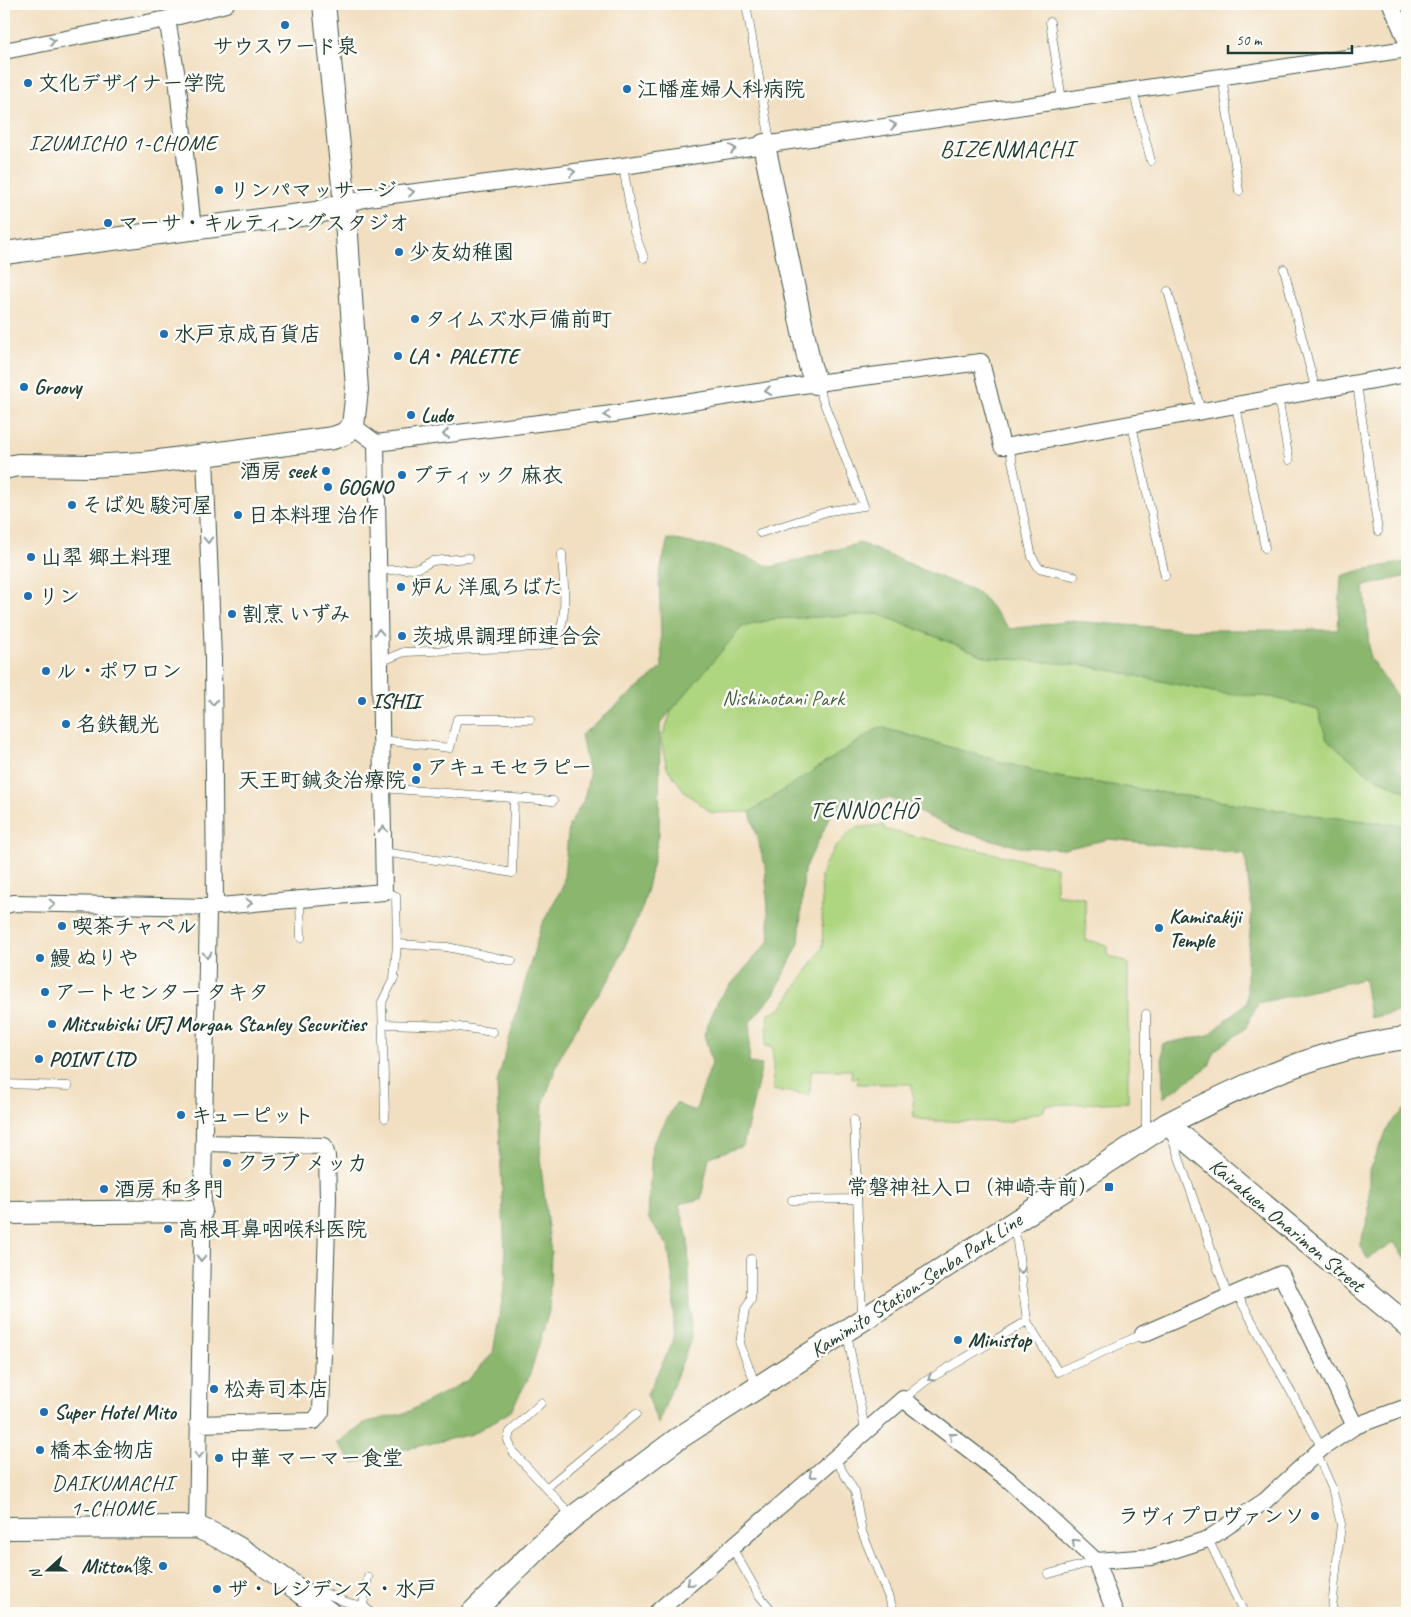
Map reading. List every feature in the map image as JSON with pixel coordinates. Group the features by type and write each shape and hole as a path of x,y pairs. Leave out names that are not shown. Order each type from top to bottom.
{"street":[{"path":"4,50 167,19 226,4"},
{"path":"4,468 18,465 90,466 144,463 205,456 333,438 344,434 353,426 357,390 346,204 324,4"},
{"path":"1392,4 1407,42"},
{"path":"167,19 177,77 193,229"},
{"path":"4,254 316,213 368,198 623,166 1407,49"},
{"path":"764,145 810,366 816,383"},
{"path":"353,426 376,443 612,414 816,383 981,362 1002,446 1009,446 1407,374"},
{"path":"4,906 12,903 211,906 384,892 376,443"},
{"path":"197,1527 201,1211 205,1142 211,906 213,658 205,456"},
{"name":"Kamimito Station-Senba Park Line","path":"472,1613 541,1545 573,1517 676,1440 1167,1124 1212,1102 1313,1060 1354,1047 1407,1038"},
{"name":"Kairakuen Onarimon Street","path":"1167,1124 1407,1325"},
{"path":"198,1424 314,1422 321,1412 328,1197 327,1156 324,1146 205,1142"},
{"path":"4,1213 201,1211"},
{"path":"1143,1334 1281,1274 1355,1426"},
{"path":"662,1611 731,1546 903,1399 1009,1480 1096,1561 1115,1613"},
{"path":"1096,1561 1152,1557 1208,1539 1265,1501 1320,1451 1355,1426 1407,1406"},
{"path":"4,1528 197,1527 219,1536 240,1549 329,1613"}],"lane":[{"path":"746,4 770,135 764,145"},
{"path":"1050,22 1062,100"},
{"path":"1222,76 1239,191"},
{"path":"1133,90 1151,161"},
{"path":"623,166 634,231 644,258"},
{"path":"1284,269 1316,391"},
{"path":"1168,291 1201,411"},
{"path":"760,533 829,511 864,506 816,383"},
{"path":"1356,384 1378,531"},
{"path":"1278,398 1289,460"},
{"path":"1236,406 1265,548"},
{"path":"1132,425 1165,576"},
{"path":"1009,446 1032,557 1038,568 1074,576"},
{"path":"380,662 404,652 536,647 554,643 560,634 563,611 562,554"},
{"path":"377,572 419,568 432,561 469,558"},
{"path":"382,740 450,748 457,719 530,719"},
{"path":"382,788 553,801"},
{"path":"383,852 469,864 512,874 514,798"},
{"path":"384,892 396,896 398,944 394,978 382,1002 385,1118"},
{"path":"300,898 301,938"},
{"path":"398,944 447,947 512,961"},
{"path":"1146,1014 1146,1137"},
{"path":"384,1024 452,1026 494,1032"},
{"path":"4,1084 68,1086"},
{"path":"854,1120 857,1198 855,1325 865,1430"},
{"path":"1167,1124 1233,1296 1320,1451 1341,1524 1332,1608"},
{"path":"792,1200 857,1198"},
{"path":"1012,1223 1017,1241 1027,1321 1058,1372 1143,1334"},
{"path":"751,1259 751,1300 745,1308 740,1344 757,1388"},
{"path":"903,1399 926,1381 1027,1321"},
{"path":"541,1402 510,1432 508,1440 513,1452 573,1517"},
{"path":"546,1488 636,1414"},
{"path":"834,1457 855,1492 862,1532 895,1613"},
{"path":"1208,1539 1244,1613"},
{"path":"731,1546 759,1595 774,1613"},
{"path":"1049,1574 1096,1561"},
{"path":"363,1605 368,1577"},
{"path":"295,1588 321,1591 350,1605 363,1605 371,1613"}],"green space":[{"path":"668,539 721,548 772,567 860,543 980,594 1010,629 1072,621 1191,630 1338,630 1341,576 1406,562 1407,576 1364,586 1370,658 1407,711 1407,792 1370,775 1327,740 1318,710 1272,697 1223,694 1084,665 987,657 879,614 773,619 742,627 660,724 659,834 643,906 611,977 587,1010 561,1054 543,1104 540,1158 551,1254 549,1311 529,1377 510,1412 472,1434 380,1455 354,1464 337,1443 367,1422 406,1413 468,1380 493,1353 506,1277 497,1083 541,926 563,886 569,825 584,800 589,775 581,735 662,668 659,576"},
{"name":"Nishinotani Park","path":"879,614 987,657 1084,665 1223,694 1272,697 1318,710 1327,740 1407,792 1407,826 1312,815 1051,776 880,727 750,812 712,813 686,793 667,768 661,741 673,707 724,645 742,627 773,619"},
{"path":"880,727 1051,776 1312,815 1407,826 1407,1010 1370,1018 1364,979 1258,1003 1245,1029 1215,1050 1209,1066 1163,1098 1162,1044 1209,1035 1247,1002 1247,962 1252,911 1245,854 1109,839 1064,849 1019,847 959,831 889,798 834,809 804,870 799,943 774,994 750,1022 749,1063 762,1065 743,1146 709,1157 701,1199 679,1204 688,1239 691,1339 658,1424 647,1394 673,1342 674,1289 668,1246 648,1218 652,1145 676,1103 695,1112 712,1063 704,1034 719,998 770,940 765,866 750,812"},
{"path":"883,825 886,830 1056,867 1056,894 1085,898 1086,940 1107,945 1107,955 1128,963 1128,1102 1045,1105 1044,1111 1006,1122 935,1121 914,1118 912,1084 857,1084 858,1077 851,1078 852,1070 811,1070 810,1095 773,1090 773,1048 765,1046 769,1013 781,1009 823,947 821,876 825,864 835,847 854,828"},
{"path":"1407,1107 1407,1256 1404,1258 1394,1242 1367,1259 1360,1244 1369,1215 1369,1170 1390,1124"}],"place":[{"name":"サウスワード泉","path":"285,25"},
{"name":"文化デザイナー学院","path":"28,83"},
{"name":"江幡産婦人科病院","path":"627,89"},
{"name":"リンパマッサージ","path":"219,190"},
{"name":"マーサ・キルティングスタジオ","path":"108,223"},
{"name":"少友幼稚園","path":"399,252"},
{"name":"タイムズ水戸備前町","path":"415,319"},
{"name":"水戸京成百貨店","path":"164,334"},
{"name":"LA・PALETTE","path":"398,356"},
{"name":"Groovy","path":"24,387"},
{"name":"Ludo","path":"411,415"},
{"name":"酒房 seek","path":"326,471"},
{"name":"ブティック 麻衣","path":"402,475"},
{"name":"GOGNO","path":"328,487"},
{"name":"そば処 駿河屋","path":"72,505"},
{"name":"日本料理 治作","path":"238,515"},
{"name":"山翆 郷土料理","path":"31,557"},
{"name":"炉ん 洋風ろばた","path":"401,587"},
{"name":"リン","path":"28,596"},
{"name":"割烹 いずみ","path":"232,614"},
{"name":"茨城県調理師連合会","path":"402,636"},
{"name":"ル・ポワロン","path":"46,671"},
{"name":"ISHII","path":"362,701"},
{"name":"名鉄観光","path":"66,724"},
{"name":"アキュモセラピー","path":"417,767"},
{"name":"天王町鍼灸治療院","path":"416,780"},
{"name":"喫茶チャペル","path":"62,926"},
{"name":"Kamisakiji Temple","path":"1159,928"},
{"name":"鰻 ぬりや","path":"40,958"},
{"name":"アートセンター タキタ","path":"45,992"},
{"name":"Mitsubishi UFJ Morgan Stanley Securities","path":"52,1024"},
{"name":"POINT LTD","path":"39,1059"},
{"name":"キューピット","path":"181,1115"},
{"name":"クラブ メッカ","path":"227,1163"},
{"name":"常磐神社入口（神崎寺前）","path":"1109,1187"},
{"name":"酒房 和多門","path":"104,1189"},
{"name":"高根耳鼻咽喉科医院","path":"168,1229"},
{"name":"Ministop","path":"958,1340"},
{"name":"松寿司本店","path":"214,1389"},
{"name":"Super Hotel Mito","path":"44,1412"},
{"name":"橋本金物店","path":"40,1450"},
{"name":"中華 マーマー食堂","path":"219,1458"},
{"name":"ラヴィプロヴァンソ","path":"1315,1516"},
{"name":"Mitton像","path":"163,1566"},
{"name":"ザ・レジデンス・水戸","path":"217,1589"}],"district":[{"name":"IZUMICHO 1-CHOME","path":"123,142"},
{"name":"BIZENMACHI","path":"1007,149"},
{"name":"TENNOCHŌ","path":"864,810"},
{"name":"DAIKUMACHI 1-CHOME","path":"113,1494"}]}
